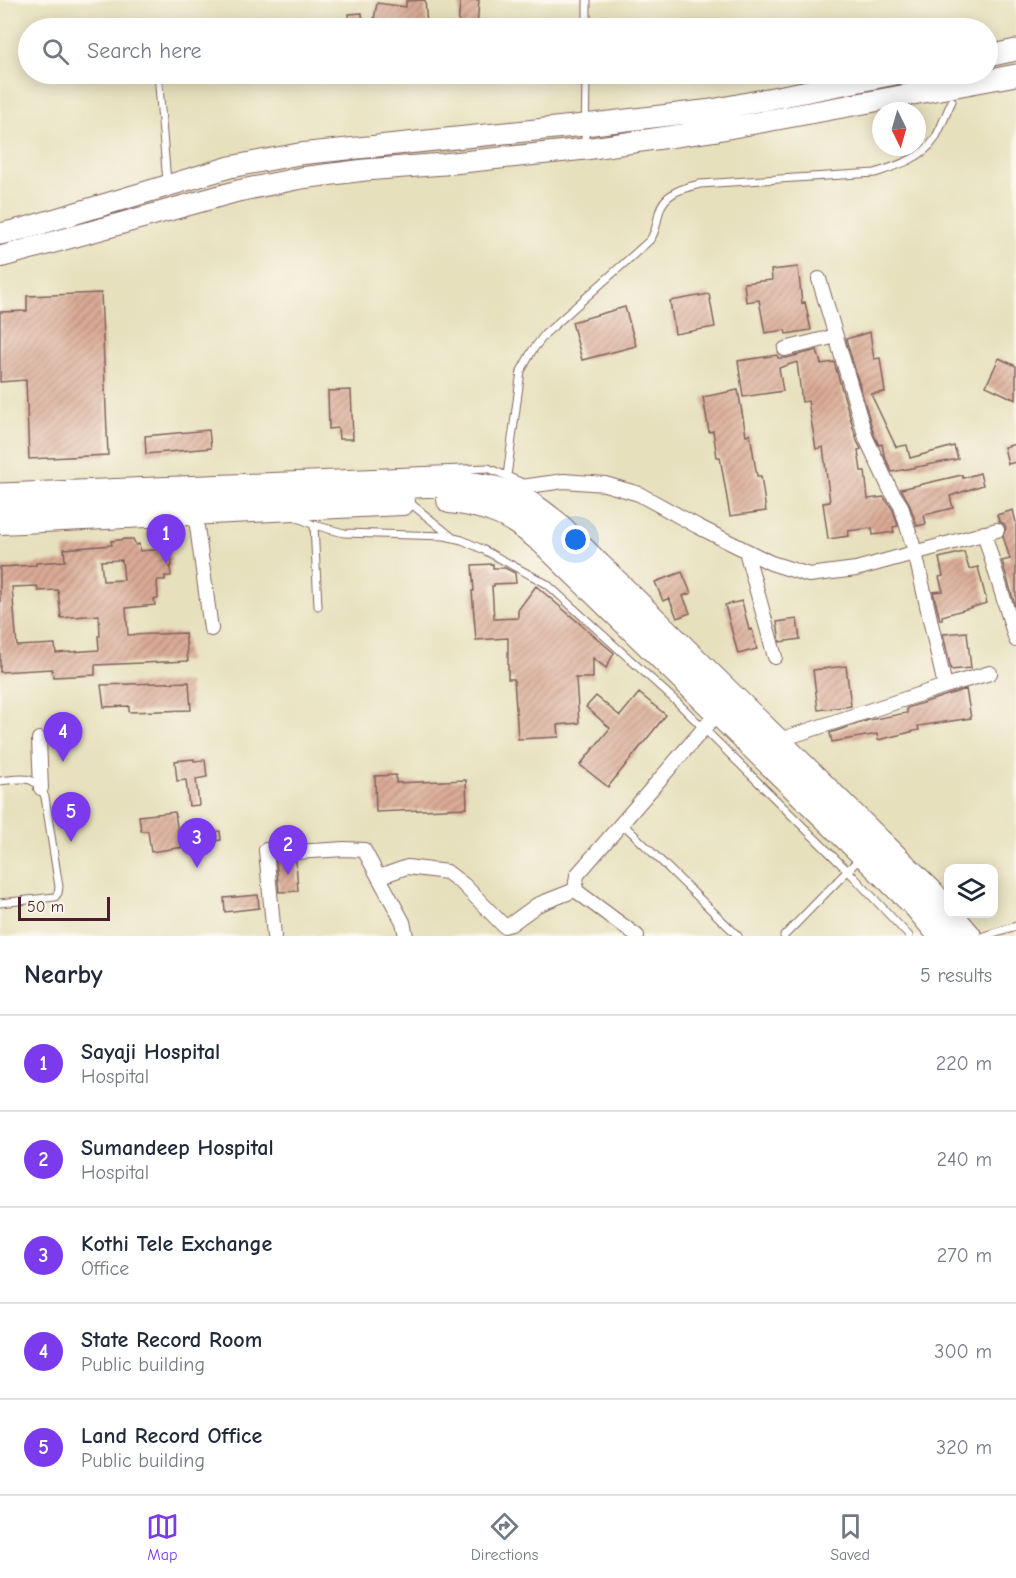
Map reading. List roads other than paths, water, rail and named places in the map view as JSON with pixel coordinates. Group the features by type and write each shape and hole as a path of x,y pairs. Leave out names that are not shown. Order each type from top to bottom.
{"highway":[{"path":"0,501 452,483 508,494 538,509 557,525 944,907"},
{"path":"0,521 451,500 492,490"},
{"path":"492,490 503,512 530,530 711,720 856,863 916,904 942,936"},
{"path":"953,918 968,936"}],"main road":[{"path":"998,54 1016,50"},
{"path":"998,78 1016,75"},
{"path":"0,234 230,167 299,154 584,126 712,110 840,84"},
{"path":"0,257 238,191 301,178 585,149 717,130 965,84"}],"street":[{"path":"819,279 866,438 890,489 901,506 915,552 945,686"},
{"path":"785,349 836,336"},
{"path":"492,490 564,481 605,484 639,494 771,563 809,575 856,569 991,531 1016,640"},
{"path":"195,512 211,629"},
{"path":"746,551 775,657"},
{"path":"776,741 945,686 990,674"},
{"path":"574,890 577,875 711,720"},
{"path":"39,739 42,788"},
{"path":"274,936 266,850 296,852 345,849 364,850 403,922 406,936"},
{"path":"379,877 407,867 447,872 511,930 537,905 574,890"},
{"path":"574,890 637,936"}],"lane":[{"path":"587,0 587,18"},
{"path":"159,84 167,185"},
{"path":"585,149 586,84"},
{"path":"492,490 521,371 532,351 545,334 650,240 656,231 659,209 671,194 700,184 875,173 902,164 924,151 934,140 952,101"},
{"path":"0,487 488,468 492,490"},
{"path":"409,502 454,538"},
{"path":"277,508 314,525 344,533 445,536 462,540 482,549 547,584 711,720"},
{"path":"314,525 318,606"},
{"path":"0,781 26,778 33,780 42,788 59,887 55,897 0,903"},
{"path":"622,823 738,936"},
{"path":"784,936 856,863 909,936"},
{"path":"984,936 1016,926"}],"place":[{"name":"Sayaji Hospital","path":"166,564"},
{"name":"State Record Room","path":"63,762"},
{"name":"Land Record Office","path":"71,842"},
{"name":"Kothi Tele Exchange","path":"197,868"},
{"name":"Sumandeep Hospital","path":"288,875"}]}
